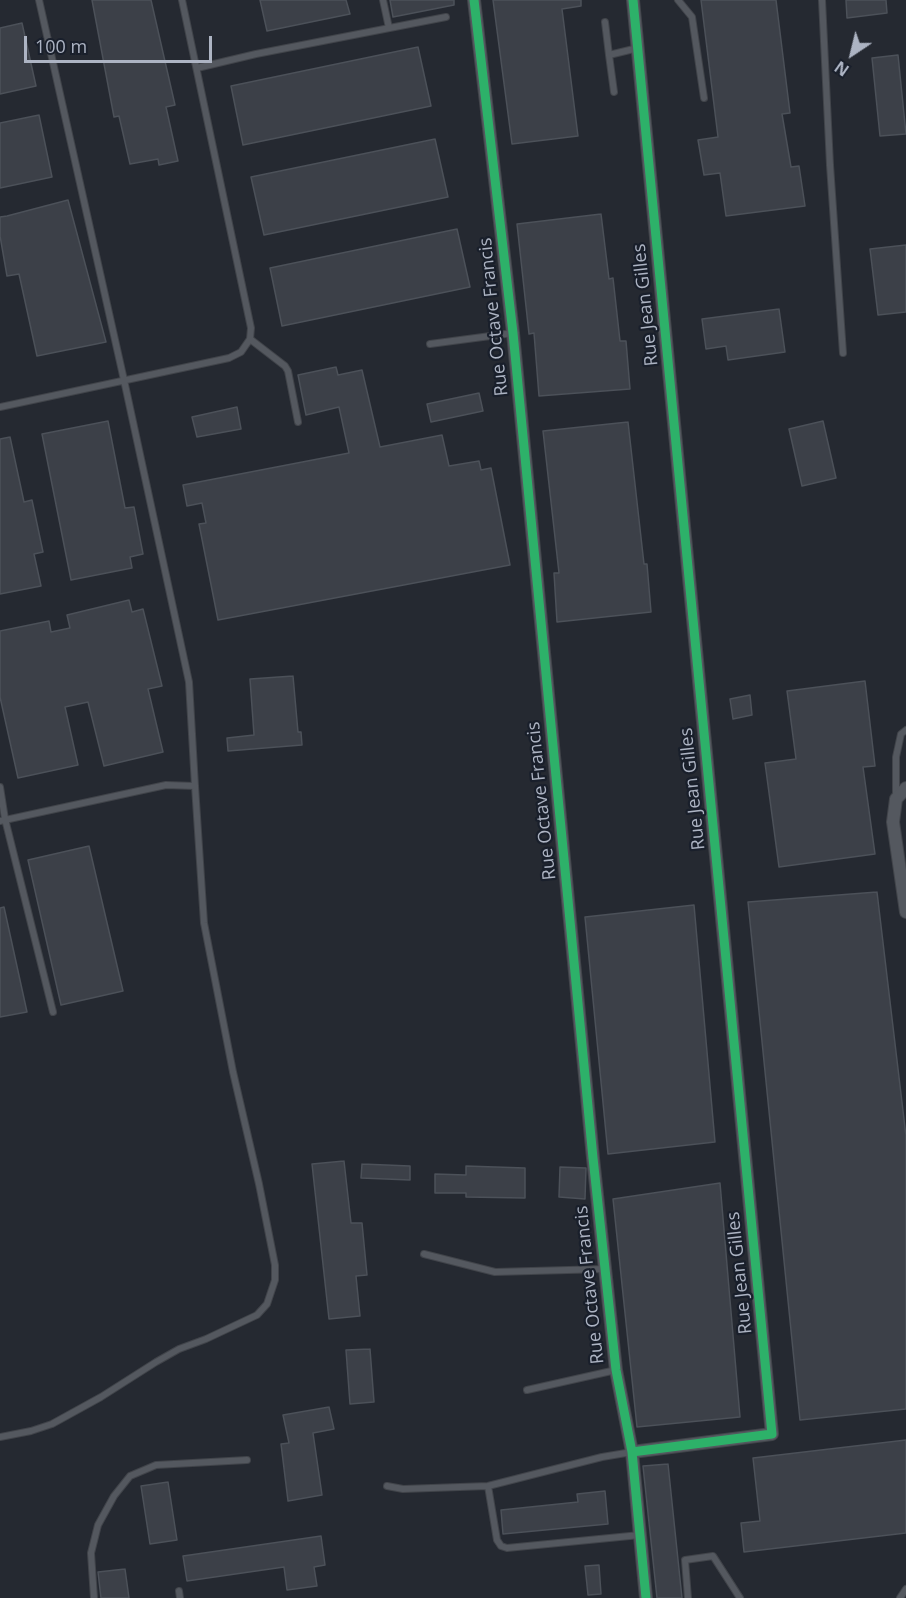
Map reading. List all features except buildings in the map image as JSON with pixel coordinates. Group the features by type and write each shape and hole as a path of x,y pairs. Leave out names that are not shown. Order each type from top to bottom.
{"street":[{"name":"Rue Octave Francis","path":"474,0 513,333 615,1370 632,1452 646,1598"},
{"name":"Rue Jean Gilles","path":"632,1452 772,1434 633,0"},
{"path":"906,788 896,799 893,822 906,912"}],"lane":[{"path":"0,1437 52,1424 179,1349 257,1315 267,1304 275,1280 271,1242 233,1072 204,923 189,682 39,0"},
{"path":"0,407 229,358 241,352 250,339 250,328 182,0"},
{"path":"383,0 389,28"},
{"path":"678,0 692,17 704,98"},
{"path":"822,0 830,165 843,353"},
{"path":"196,68 446,17"},
{"path":"605,22 614,92"},
{"path":"609,54 638,48"},
{"path":"430,344 513,333"},
{"path":"250,339 285,366 288,371 298,422"},
{"path":"896,799 896,756 901,734 906,730"},
{"path":"3,820 166,785 195,786"},
{"path":"0,787 3,820 53,1012"},
{"path":"424,1254 495,1272 605,1269"},
{"path":"527,1390 615,1370"},
{"path":"387,1485 403,1489 488,1486 602,1457 632,1452"},
{"path":"94,1598 92,1553 98,1525 114,1496 130,1476 156,1465 247,1460"},
{"path":"488,1486 497,1540 501,1546 507,1548 640,1535"},
{"path":"688,1598 685,1560 713,1556 740,1598"},
{"path":"900,1598 906,1588"}],"cycle path":[{"path":"474,0 513,333 593,1158 616,1370 632,1452 646,1598"},
{"path":"632,1452 772,1434 633,0"}]}
